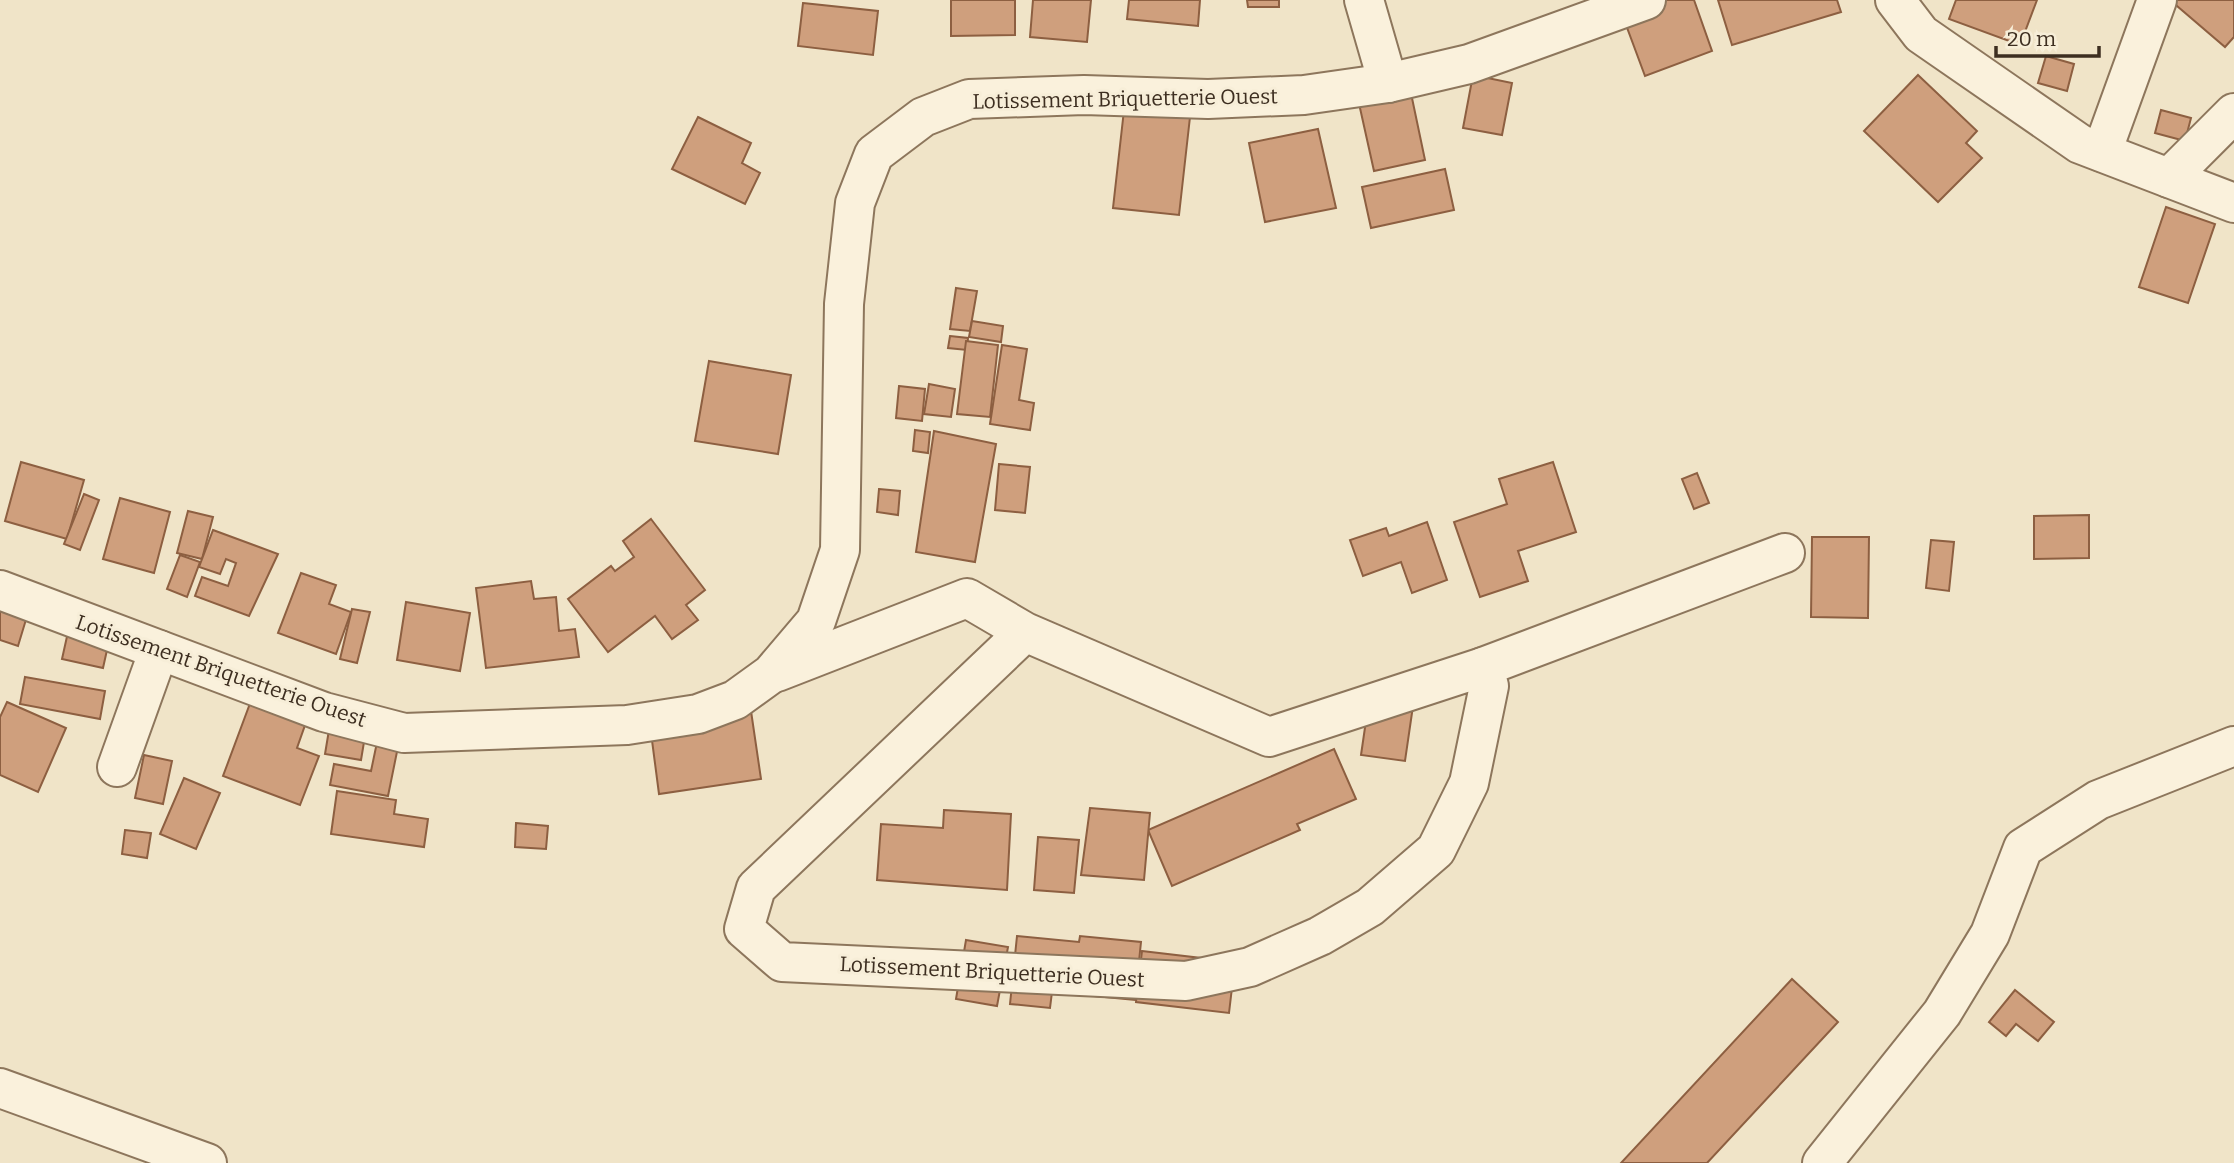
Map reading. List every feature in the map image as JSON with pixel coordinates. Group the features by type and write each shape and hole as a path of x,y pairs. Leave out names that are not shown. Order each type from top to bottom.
{"street":[{"path":"1364,0 1388,83"},
{"name":"Lotissement Briquetterie Ouest","path":"772,674 816,621 840,550 844,304 855,203 874,154 923,117 968,99 1084,95 1208,99 1304,95 1388,83 1469,64 1646,0"},
{"path":"1895,0 1921,34 2080,144 2234,204"},
{"path":"2102,152 2157,0"},
{"path":"2169,178 2234,113"},
{"name":"Lotissement Briquetterie Ouest","path":"0,590 324,712 404,733 627,725 698,713 735,700 772,674 967,598 1025,632 1269,737 1483,667 1784,553"},
{"name":"Lotissement Briquetterie Ouest","path":"1025,632 756,888 744,929 782,962 1186,981 1250,967 1320,936 1370,907 1436,850 1469,783 1489,686 1483,667"},
{"path":"117,767 159,650"},
{"path":"1822,1163 1942,1013 1990,934 2023,848 2098,800 2234,746"},
{"path":"0,1088 207,1163"}],"building":[{"path":"951,0 1015,0 1015,35 951,36"},
{"path":"1033,0 1091,0 1087,42 1030,37"},
{"path":"1129,0 1200,0 1198,26 1127,19"},
{"path":"1247,0 1279,0 1279,7 1248,7"},
{"path":"1634,0 1694,0 1712,51 1645,76 1619,6"},
{"path":"1718,0 1837,0 1841,12 1732,45"},
{"path":"1956,0 2037,0 2020,45 1949,19"},
{"path":"2170,0 2234,0 2234,37 2225,47"},
{"path":"803,3 878,11 873,55 798,46"},
{"path":"2046,56 2074,64 2067,91 2038,83"},
{"path":"1473,75 1512,83 1502,135 1463,128"},
{"path":"1918,75 1977,131 1966,143 1982,158 1938,202 1864,131"},
{"path":"1408,79 1425,160 1374,171 1356,90"},
{"path":"1124,110 1190,117 1179,215 1113,208"},
{"path":"2161,110 2191,118 2185,141 2155,133"},
{"path":"698,117 751,143 742,163 760,173 745,204 672,169"},
{"path":"1318,129 1336,208 1265,222 1249,143"},
{"path":"1445,169 1454,210 1371,228 1362,187"},
{"path":"2166,207 2215,224 2188,303 2139,287"},
{"path":"956,288 977,291 970,331 950,329"},
{"path":"972,321 1003,326 1001,342 969,337"},
{"path":"950,336 968,338 967,350 948,348"},
{"path":"966,341 998,345 990,417 957,414"},
{"path":"1002,345 1027,349 1019,400 1034,403 1030,430 990,424"},
{"path":"709,361 791,375 778,454 695,441"},
{"path":"929,384 955,389 951,417 924,414"},
{"path":"899,386 925,389 922,421 896,418"},
{"path":"915,430 930,432 928,453 913,451"},
{"path":"934,431 996,444 975,562 916,552"},
{"path":"21,462 84,480 67,539 5,521"},
{"path":"1553,462 1576,532 1518,551 1528,581 1480,597 1454,522 1507,504 1499,479"},
{"path":"999,464 1030,467 1025,513 995,510"},
{"path":"1697,473 1709,503 1694,509 1682,479"},
{"path":"879,489 900,491 898,515 877,512"},
{"path":"84,494 99,500 80,550 64,544"},
{"path":"120,498 170,512 154,573 103,559"},
{"path":"188,511 213,517 202,559 177,553"},
{"path":"2089,515 2089,558 2034,559 2034,516"},
{"path":"651,519 705,590 686,605 698,620 672,639 655,616 608,652 568,599 611,566 615,571 634,557 623,541"},
{"path":"1427,522 1447,580 1412,593 1401,562 1363,576 1350,540 1386,528 1389,536"},
{"path":"213,530 278,554 249,616 195,596 202,577 228,586 236,563 226,559 220,574 199,567"},
{"path":"1812,537 1869,537 1868,618 1811,617"},
{"path":"1931,540 1954,542 1949,591 1926,588"},
{"path":"180,555 200,562 187,597 167,589"},
{"path":"301,573 336,585 329,604 351,612 336,654 278,633"},
{"path":"531,581 534,599 556,597 559,631 575,629 579,657 486,668 476,588"},
{"path":"0,593 31,603 18,646 0,640"},
{"path":"406,602 470,613 460,671 397,660"},
{"path":"352,609 370,612 357,663 340,659"},
{"path":"70,623 111,632 103,668 62,659"},
{"path":"25,677 105,691 100,719 20,704"},
{"path":"255,690 310,711 297,748 319,756 300,805 223,776"},
{"path":"1369,700 1413,706 1405,761 1361,755"},
{"path":"7,702 66,728 38,792 0,775 0,717"},
{"path":"751,711 761,779 659,794 650,725"},
{"path":"332,712 368,718 361,760 325,754"},
{"path":"380,728 401,732 388,796 330,785 334,764 371,771"},
{"path":"1334,749 1356,799 1297,824 1300,830 1172,886 1148,830"},
{"path":"144,755 172,761 163,804 135,798"},
{"path":"184,778 220,793 196,849 160,834"},
{"path":"337,791 396,800 394,814 428,819 424,847 331,834"},
{"path":"1090,808 1150,813 1144,880 1081,875"},
{"path":"944,810 1011,814 1007,890 877,880 881,824 943,828"},
{"path":"516,823 548,826 546,849 515,847"},
{"path":"125,830 151,833 147,858 122,854"},
{"path":"1038,837 1079,840 1074,893 1034,890"},
{"path":"1017,936 1079,942 1080,936 1141,942 1135,1000 1052,992 1050,1008 1010,1004"},
{"path":"966,940 1008,947 997,1006 956,999"},
{"path":"1142,951 1235,962 1229,1013 1136,1002"},
{"path":"1792,979 1838,1022 1707,1163 1621,1163"},
{"path":"2015,990 2054,1022 2038,1041 2016,1024 2006,1036 1989,1022"}]}
